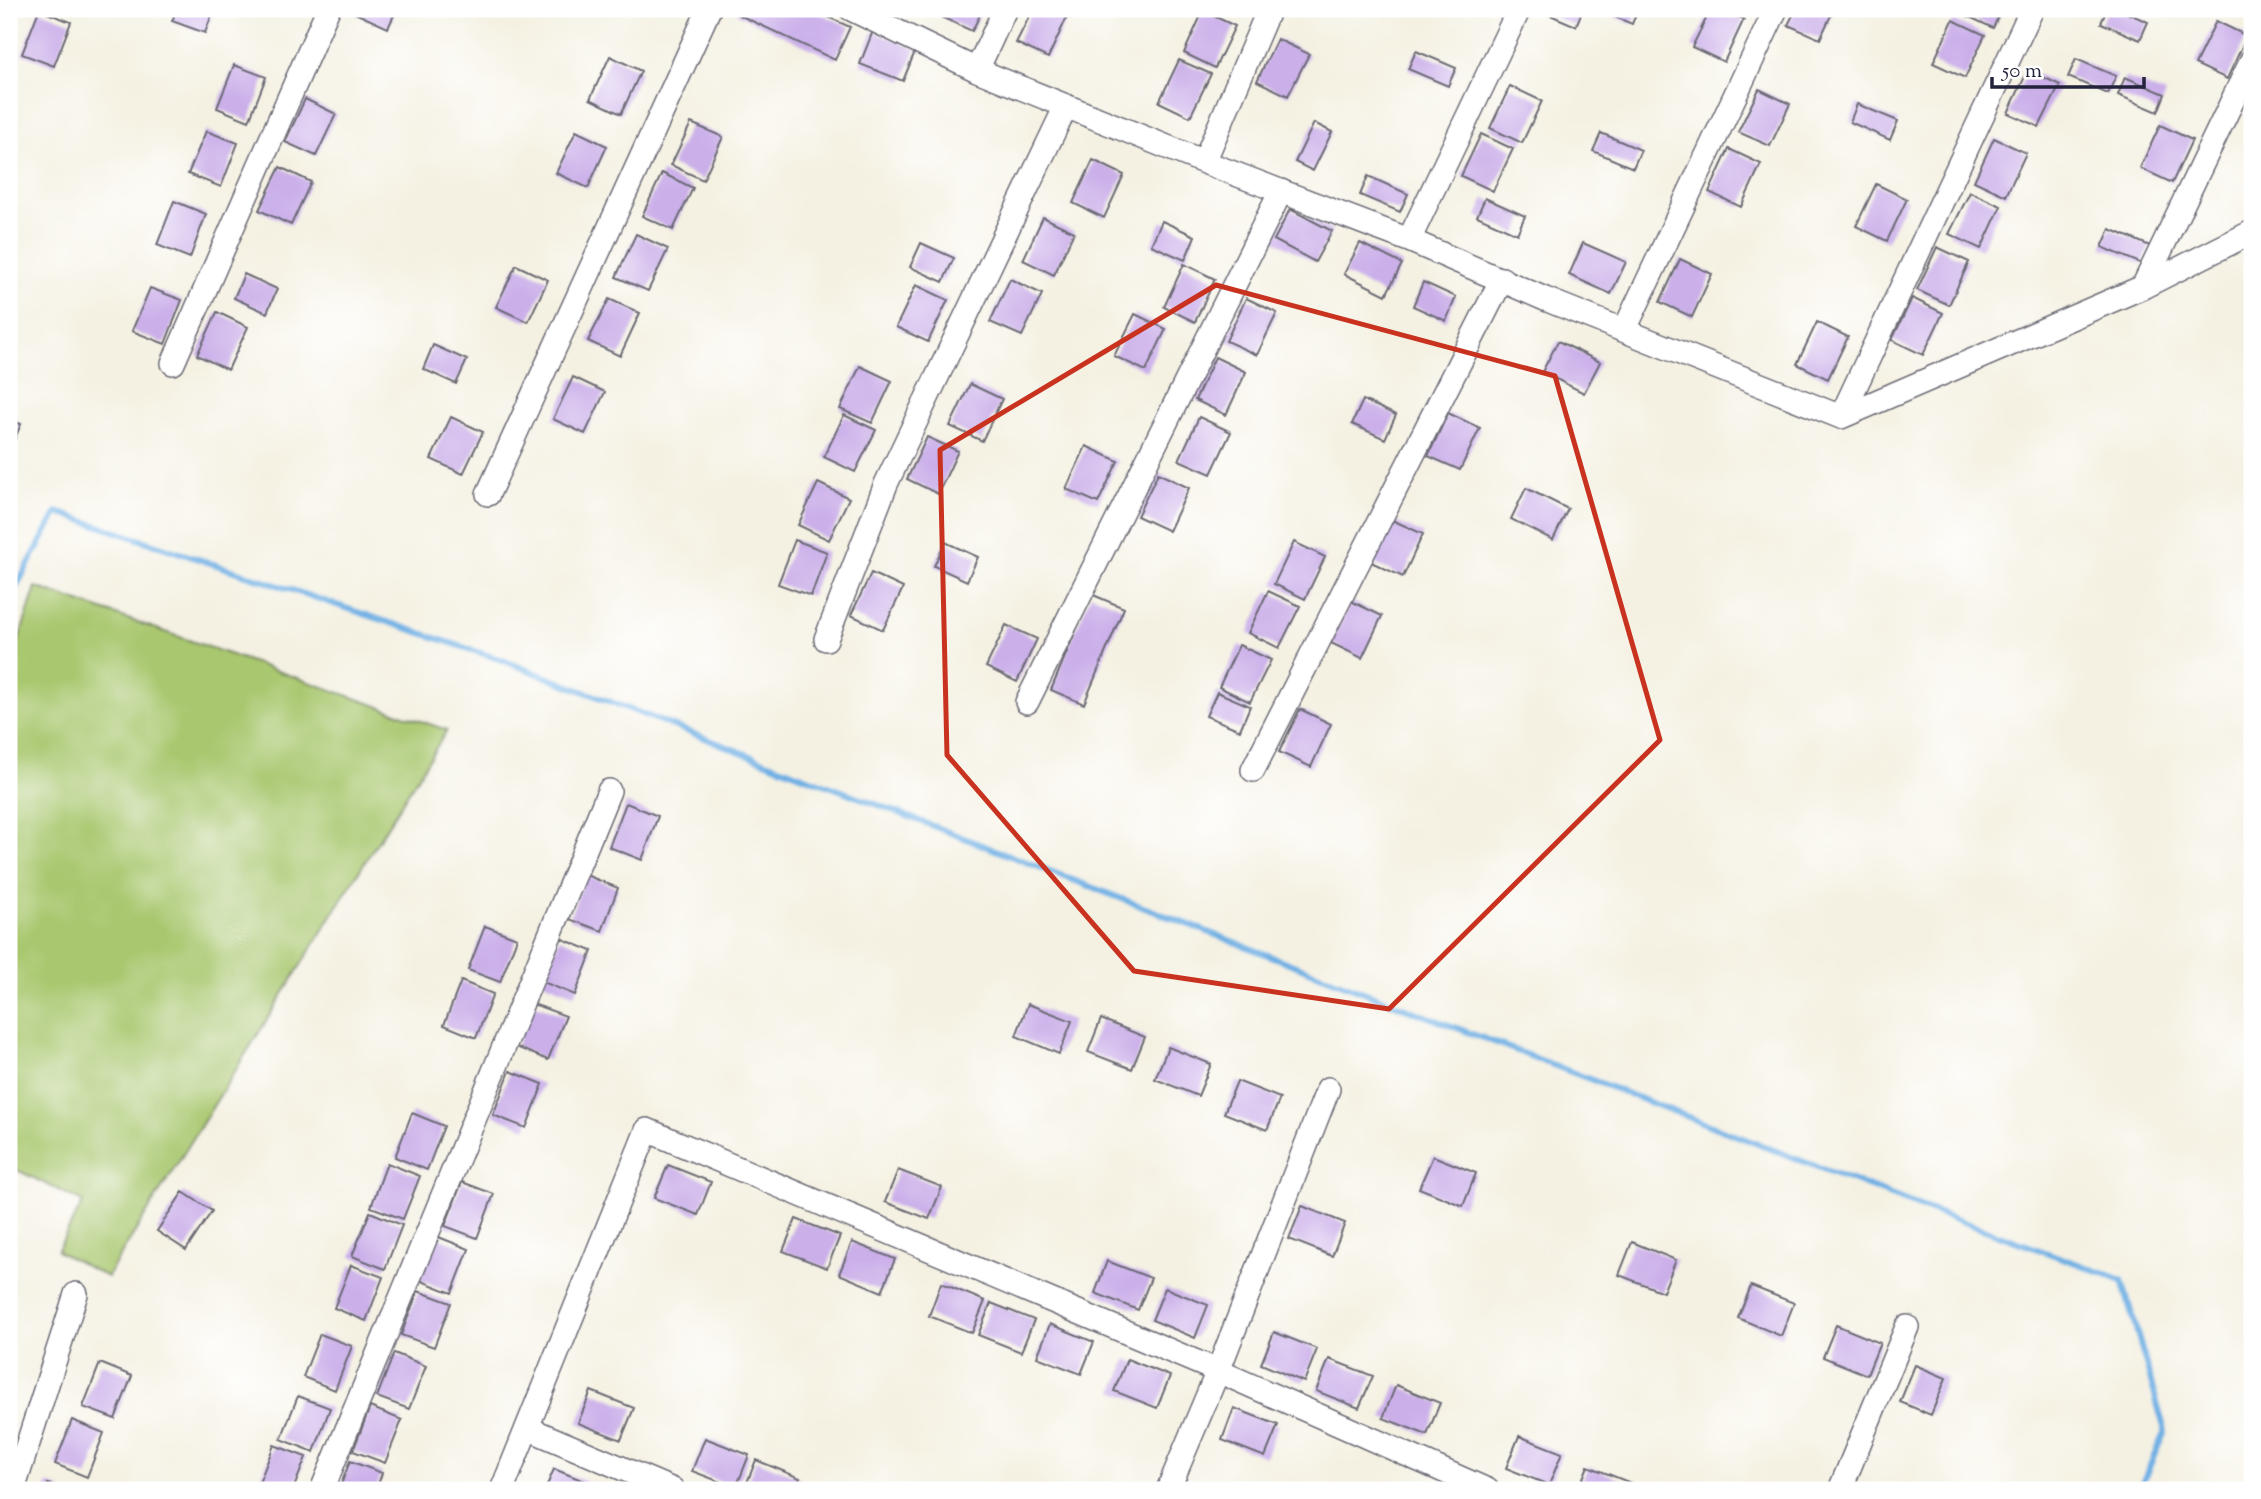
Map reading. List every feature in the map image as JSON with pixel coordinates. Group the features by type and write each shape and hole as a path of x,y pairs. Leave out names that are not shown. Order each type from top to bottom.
{"street":[{"path":"173,363 328,9"},
{"path":"488,495 709,9"},
{"path":"851,9 977,70 1204,162 1409,240 1545,299 1841,417 2143,287 2252,232"},
{"path":"977,70 1005,9"},
{"path":"1204,162 1269,9"},
{"path":"1409,240 1519,9"},
{"path":"1625,329 1776,9"},
{"path":"1841,417 2032,9"},
{"path":"2143,287 2252,60"},
{"path":"826,639 886,484 1066,106"},
{"path":"1027,702 1281,191"},
{"path":"1253,770 1502,279"},
{"path":"322,1490 609,791"},
{"path":"1168,1490 1218,1371 1328,1089"},
{"path":"502,1490 647,1130 1218,1371 1487,1490"},
{"path":"13,1490 76,1294"},
{"path":"1840,1490 1907,1327"},
{"path":"527,1428 673,1490"}],"highlighted area":[{"path":"1216,285 1555,376 1660,740 1389,1009 1134,971 947,755 940,450"}],"green space":[{"path":"36,587 447,730 107,1277 57,1251 83,1202 9,1166 9,670"}],"building":[{"path":"177,9 214,9 205,33 172,21"},
{"path":"357,9 397,9 388,28 355,13"},
{"path":"740,9 811,9 850,27 835,60 737,14"},
{"path":"944,9 983,9 972,31 941,17"},
{"path":"1033,9 1054,9 1068,15 1048,58 1016,43"},
{"path":"1536,9 1583,9 1576,26"},
{"path":"1596,9 1638,9 1632,24"},
{"path":"1711,9 1722,9 1744,19 1724,62 1692,47"},
{"path":"1796,9 1834,9 1820,39 1788,25"},
{"path":"1964,9 2002,9 1993,28 1961,13"},
{"path":"2107,9 2118,9 2148,22 2140,40 2101,23"},
{"path":"39,10 71,22 54,66 22,54"},
{"path":"1203,11 1235,26 1215,68 1184,53"},
{"path":"1953,20 1985,35 1965,78 1933,63"},
{"path":"2216,21 2247,36 2227,79 2195,64"},
{"path":"873,31 916,49 903,81 860,64"},
{"path":"1277,39 1309,54 1288,96 1257,81"},
{"path":"1416,51 1456,68 1448,86 1408,69"},
{"path":"610,56 641,71 621,114 590,99"},
{"path":"2076,59 2116,76 2108,94 2068,77"},
{"path":"1179,60 1211,74 1190,117 1159,102"},
{"path":"234,65 266,77 249,121 217,108"},
{"path":"2028,70 2060,85 2039,127 2008,113"},
{"path":"2125,77 2165,94 2158,112 2118,95"},
{"path":"1510,86 1542,101 1522,143 1490,128"},
{"path":"1759,89 1790,104 1770,146 1738,132"},
{"path":"305,99 336,114 316,156 285,142"},
{"path":"1857,104 1898,121 1890,140 1850,122"},
{"path":"691,123 723,137 703,180 671,165"},
{"path":"1314,123 1332,132 1313,171 1295,162"},
{"path":"2160,125 2192,140 2172,183 2140,168"},
{"path":"206,131 238,143 221,187 188,174"},
{"path":"576,131 607,146 588,188 556,173"},
{"path":"1601,133 1641,150 1633,168 1593,151"},
{"path":"1481,134 1513,149 1493,191 1461,176"},
{"path":"1994,138 2026,153 2006,196 1974,181"},
{"path":"1729,149 1761,164 1741,207 1709,192"},
{"path":"1093,160 1124,175 1104,218 1073,203"},
{"path":"280,167 311,182 291,225 259,210"},
{"path":"662,173 693,188 673,230 642,216"},
{"path":"1368,176 1408,194 1400,212 1360,195"},
{"path":"1876,184 1907,199 1887,241 1856,226"},
{"path":"1970,192 2001,206 1981,249 1949,234"},
{"path":"1485,198 1525,216 1517,234 1477,216"},
{"path":"174,201 206,214 190,258 157,245"},
{"path":"1290,209 1332,231 1315,262 1274,240"},
{"path":"1043,217 1074,232 1054,275 1023,260"},
{"path":"1162,221 1195,236 1185,260 1151,245"},
{"path":"2110,229 2150,246 2142,264 2102,247"},
{"path":"636,234 668,249 648,291 616,277"},
{"path":"921,243 954,258 943,282 910,267"},
{"path":"1360,243 1402,264 1386,295 1344,274"},
{"path":"1583,243 1626,262 1611,294 1569,275"},
{"path":"1937,247 1969,262 1949,305 1917,290"},
{"path":"1680,259 1712,274 1692,317 1660,302"},
{"path":"1184,264 1215,279 1195,322 1164,307"},
{"path":"516,265 548,280 528,322 496,307"},
{"path":"244,274 277,289 267,313 234,298"},
{"path":"1010,279 1042,294 1022,336 990,322"},
{"path":"1423,282 1456,297 1446,321 1413,306"},
{"path":"916,285 948,300 928,342 896,327"},
{"path":"150,288 182,300 165,344 132,331"},
{"path":"1246,298 1277,313 1257,355 1226,341"},
{"path":"1912,298 1943,313 1923,355 1892,340"},
{"path":"609,299 640,313 620,356 588,341"},
{"path":"217,312 248,327 228,370 197,355"},
{"path":"1135,314 1166,329 1146,371 1114,356"},
{"path":"1817,322 1848,337 1828,379 1797,364"},
{"path":"1558,341 1600,362 1584,393 1542,372"},
{"path":"433,345 467,360 456,384 423,369"},
{"path":"1215,357 1246,372 1226,415 1195,400"},
{"path":"860,366 892,381 872,423 840,409"},
{"path":"573,377 605,392 585,434 553,419"},
{"path":"970,384 1002,399 982,441 950,426"},
{"path":"1363,400 1396,415 1385,439 1352,424"},
{"path":"1448,413 1480,428 1460,470 1428,456"},
{"path":"844,415 876,430 855,472 824,457"},
{"path":"451,417 483,432 463,474 431,459"},
{"path":"1199,417 1231,432 1211,474 1179,460"},
{"path":"9,419 21,424 9,453"},
{"path":"927,437 958,451 938,494 907,479"},
{"path":"1086,446 1118,461 1098,503 1066,489"},
{"path":"1158,473 1189,488 1169,531 1137,516"},
{"path":"818,483 849,498 829,540 798,525"},
{"path":"1526,488 1568,509 1553,540 1511,519"},
{"path":"1392,520 1423,534 1403,577 1371,562"},
{"path":"795,540 827,552 811,596 778,584"},
{"path":"945,542 978,557 967,581 934,566"},
{"path":"1294,542 1325,557 1305,599 1274,584"},
{"path":"871,573 903,588 883,630 851,615"},
{"path":"1268,591 1300,606 1279,648 1248,633"},
{"path":"1091,594 1124,608 1084,704 1051,690"},
{"path":"1351,601 1382,616 1362,658 1331,643"},
{"path":"1006,625 1037,639 1017,682 986,667"},
{"path":"1239,645 1271,660 1250,702 1219,687"},
{"path":"1217,692 1250,706 1240,730 1206,716"},
{"path":"1300,709 1331,724 1311,767 1279,752"},
{"path":"626,803 658,816 642,860 609,847"},
{"path":"586,875 618,888 602,931 569,919"},
{"path":"485,926 517,938 500,982 468,970"},
{"path":"560,938 592,951 575,995 543,982"},
{"path":"461,981 493,994 476,1038 444,1025"},
{"path":"533,1004 566,1016 548,1060 516,1047"},
{"path":"1028,1004 1072,1021 1059,1054 1016,1036"},
{"path":"1101,1019 1145,1037 1132,1069 1088,1052"},
{"path":"1168,1047 1211,1064 1198,1096 1155,1079"},
{"path":"510,1071 543,1084 526,1128 493,1115"},
{"path":"1237,1081 1280,1098 1267,1130 1224,1113"},
{"path":"412,1113 444,1126 427,1170 395,1157"},
{"path":"1433,1156 1476,1173 1463,1206 1419,1188"},
{"path":"387,1163 420,1176 403,1219 371,1207"},
{"path":"668,1165 711,1182 698,1215 654,1198"},
{"path":"898,1170 942,1187 929,1219 885,1202"},
{"path":"462,1182 494,1194 477,1238 445,1226"},
{"path":"183,1192 212,1211 186,1250 157,1231"},
{"path":"1302,1206 1345,1223 1332,1256 1289,1239"},
{"path":"370,1212 402,1225 385,1269 352,1256"},
{"path":"796,1219 840,1236 827,1268 783,1251"},
{"path":"436,1236 469,1249 452,1293 419,1280"},
{"path":"852,1242 895,1259 882,1292 839,1274"},
{"path":"1632,1242 1676,1260 1663,1292 1619,1275"},
{"path":"1107,1261 1151,1278 1138,1310 1095,1293"},
{"path":"351,1265 383,1277 366,1321 334,1308"},
{"path":"941,1283 985,1301 972,1333 929,1316"},
{"path":"1751,1286 1794,1303 1781,1336 1738,1318"},
{"path":"1165,1288 1208,1305 1195,1338 1152,1320"},
{"path":"418,1291 451,1303 434,1347 401,1335"},
{"path":"991,1303 1034,1320 1021,1352 978,1335"},
{"path":"1050,1324 1094,1342 1081,1374 1037,1357"},
{"path":"1836,1325 1880,1343 1867,1375 1823,1357"},
{"path":"1274,1332 1317,1349 1304,1382 1261,1364"},
{"path":"320,1334 352,1346 335,1390 303,1377"},
{"path":"394,1353 426,1366 409,1409 377,1397"},
{"path":"1127,1359 1170,1376 1157,1408 1114,1391"},
{"path":"1329,1359 1373,1376 1359,1408 1316,1391"},
{"path":"100,1363 132,1376 115,1419 83,1407"},
{"path":"1915,1365 1946,1378 1931,1415 1900,1402"},
{"path":"1396,1385 1440,1403 1427,1435 1383,1418"},
{"path":"591,1391 634,1408 621,1440 578,1423"},
{"path":"298,1396 330,1408 314,1452 281,1439"},
{"path":"370,1407 402,1420 385,1463 353,1451"},
{"path":"1234,1408 1278,1425 1265,1457 1222,1440"},
{"path":"72,1420 104,1433 87,1477 55,1464"},
{"path":"1519,1436 1562,1453 1549,1485 1506,1468"},
{"path":"705,1438 749,1455 736,1488 692,1471"},
{"path":"274,1445 306,1457 293,1490 257,1488"},
{"path":"756,1460 800,1478 795,1490 744,1490"},
{"path":"350,1461 382,1473 376,1490 339,1490"},
{"path":"1588,1466 1631,1483 1628,1490 1578,1490"},
{"path":"554,1469 597,1486 595,1490 545,1490"},
{"path":"818,1483 836,1490 815,1490"},
{"path":"48,1484 63,1490 46,1490"}],"waterway":[{"path":"9,600 57,512 502,660 1906,1201 2122,1280 2165,1431 2139,1490"}]}
